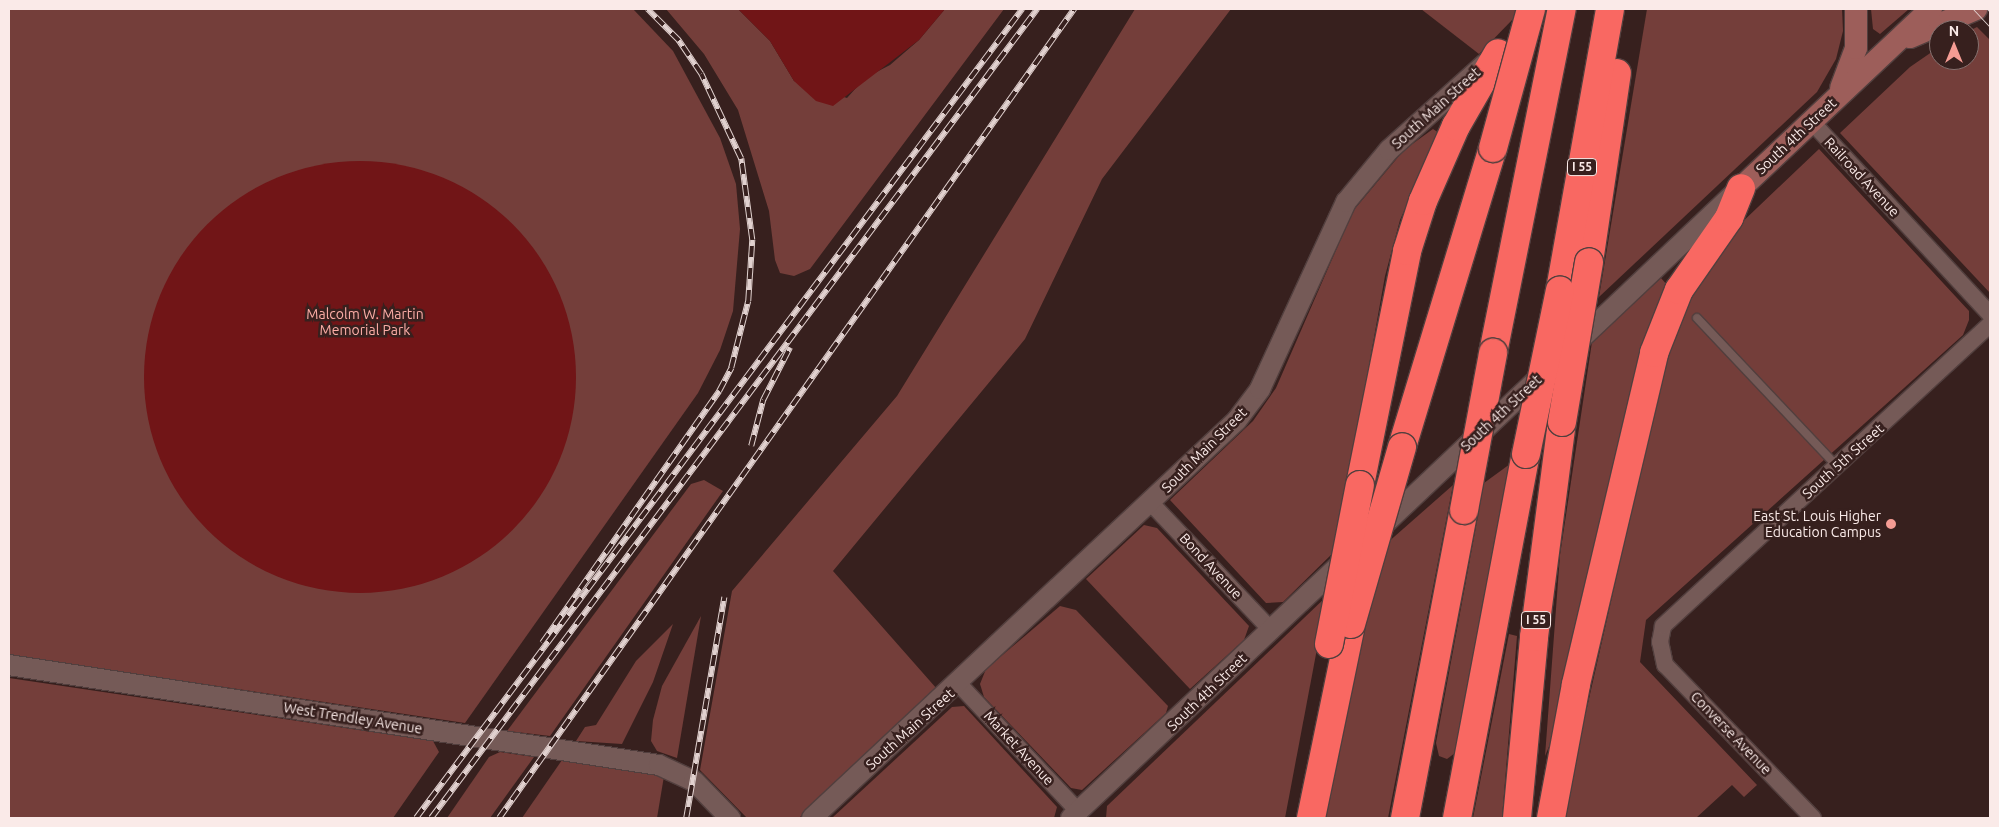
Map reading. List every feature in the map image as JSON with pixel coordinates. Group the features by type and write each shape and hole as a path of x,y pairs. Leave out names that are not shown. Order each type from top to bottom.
{"highway":[{"path":"1309,814 1333,696 1351,624 1402,447 1493,148 1531,9"},
{"path":"1405,818 1493,353 1562,9"},
{"name":"I 55","path":"1457,818 1526,454 1560,290 1603,45 1621,14"},
{"name":"I 55","path":"1517,818 1534,637 1562,422 1589,262 1621,14"},
{"path":"1333,696 1327,665 1329,644 1407,252 1422,200 1456,126 1498,53"},
{"path":"1551,818 1576,684 1654,353 1679,290 1729,218 1742,188"}],"main road":[{"name":"South Main Street","path":"1498,53 1546,9"},
{"path":"1834,100 1852,62 1856,9"},
{"name":"South 4th Street","path":"1742,188 1931,9"},
{"path":"1893,45 1976,9"}],"street":[{"name":"South Main Street","path":"812,818 959,684 1237,420 1260,389 1326,241 1364,178 1389,150 1498,53"},
{"name":"Railroad Avenue","path":"1811,121 1990,313"},
{"name":"South 4th Street","path":"1075,815 1742,188"},
{"name":"South 5th Street","path":"1660,642 1663,626 1990,324"},
{"name":"Bond Avenue","path":"1151,503 1271,630"},
{"name":"Converse Avenue","path":"1660,642 1665,665 1813,818"},
{"name":"West Trendley Avenue","path":"9,665 659,764 694,781 730,818"},
{"name":"Market Avenue","path":"959,684 1075,815"}],"lane":[{"path":"1696,318 1837,466"}],"green space":[{"name":"Malcolm W. Martin Memorial Park","path":"9,9 633,9 673,51 720,138 736,184 740,229 733,311 720,350 698,393 465,723 9,655"},
{"path":"666,9 738,9 770,41 794,81 847,98 865,78 890,65 919,40 945,9 1004,9 810,269 794,276 780,273 775,260 769,211 738,110 704,54"},
{"path":"1135,9 1231,9 1102,179 1025,339 833,571 937,689 799,818 747,818 700,770 732,591 897,396"},
{"path":"1421,9 1516,9 1514,18 1479,54"},
{"path":"1647,9 1842,9 1843,31 1836,59 1817,92 1599,297"},
{"path":"1871,9 1909,9 1880,34 1873,29"},
{"path":"1979,29 1990,40 1990,293 1840,133 1910,67 1929,54 1929,70 1979,70"},
{"path":"1433,129 1439,133 1400,220 1385,276 1336,550 1283,602 1266,603 1170,500 1253,421 1276,388 1353,211 1404,150"},
{"path":"1819,149 1969,311 1969,320 1963,335 1646,620 1640,662 1757,785 1744,797 1732,785 1696,818 1562,818 1672,332 1685,295 1736,228"},
{"path":"1661,278 1667,285 1657,307 1558,725 1545,756 1560,555 1592,342"},
{"path":"1510,464 1469,692 1455,753 1447,759 1439,756 1436,743 1484,483"},
{"path":"704,480 723,491 550,736 507,731 691,484"},
{"path":"1453,485 1388,818 1324,818 1349,692 1386,544"},
{"path":"1144,525 1157,528 1249,626 1244,640 1190,689 1086,579"},
{"path":"1327,596 1285,818 1106,818 1107,806"},
{"path":"1060,606 1076,610 1168,706 1166,713 1082,790 1071,788 984,697 980,684 986,669"},
{"path":"701,616 677,758 657,751 651,741 653,720 662,686"},
{"path":"673,624 653,682 622,744 576,741 585,727 596,725 636,661"},
{"path":"1509,634 1517,636 1502,818 1473,818"},
{"path":"9,678 433,741 439,752 393,818 9,818"},
{"path":"964,706 1057,807 1054,818 832,818 952,707"},
{"path":"500,752 534,757 490,818 447,818 489,757"},
{"path":"562,760 664,776 657,818 522,818"}],"shaded area":[{"path":"738,9 945,9 919,40 833,106 816,101 794,81 770,41"},
{"path":"360,161 402,165 443,177 480,197 513,224 540,257 560,294 572,335 576,377 572,419 560,460 540,497 513,530 480,557 443,577 402,589 360,593 318,589 277,577 240,557 207,530 180,497 160,460 148,419 144,377 148,335 160,294 180,257 207,224 240,197 277,177 318,165"}],"tram line":[{"path":"1973,9 1990,27"},
{"path":"1987,9 1990,12"}],"railway":[{"path":"542,643 719,391 731,368 748,301 752,240 741,159 701,74 679,41 647,9"},
{"path":"416,818 1022,9"},
{"path":"431,818 1037,9"},
{"path":"499,818 1074,9"},
{"path":"751,446 763,400 790,347"},
{"path":"686,818 724,597"}],"place":[{"name":"East St. Louis Higher Education Campus","path":"1891,524"}]}
